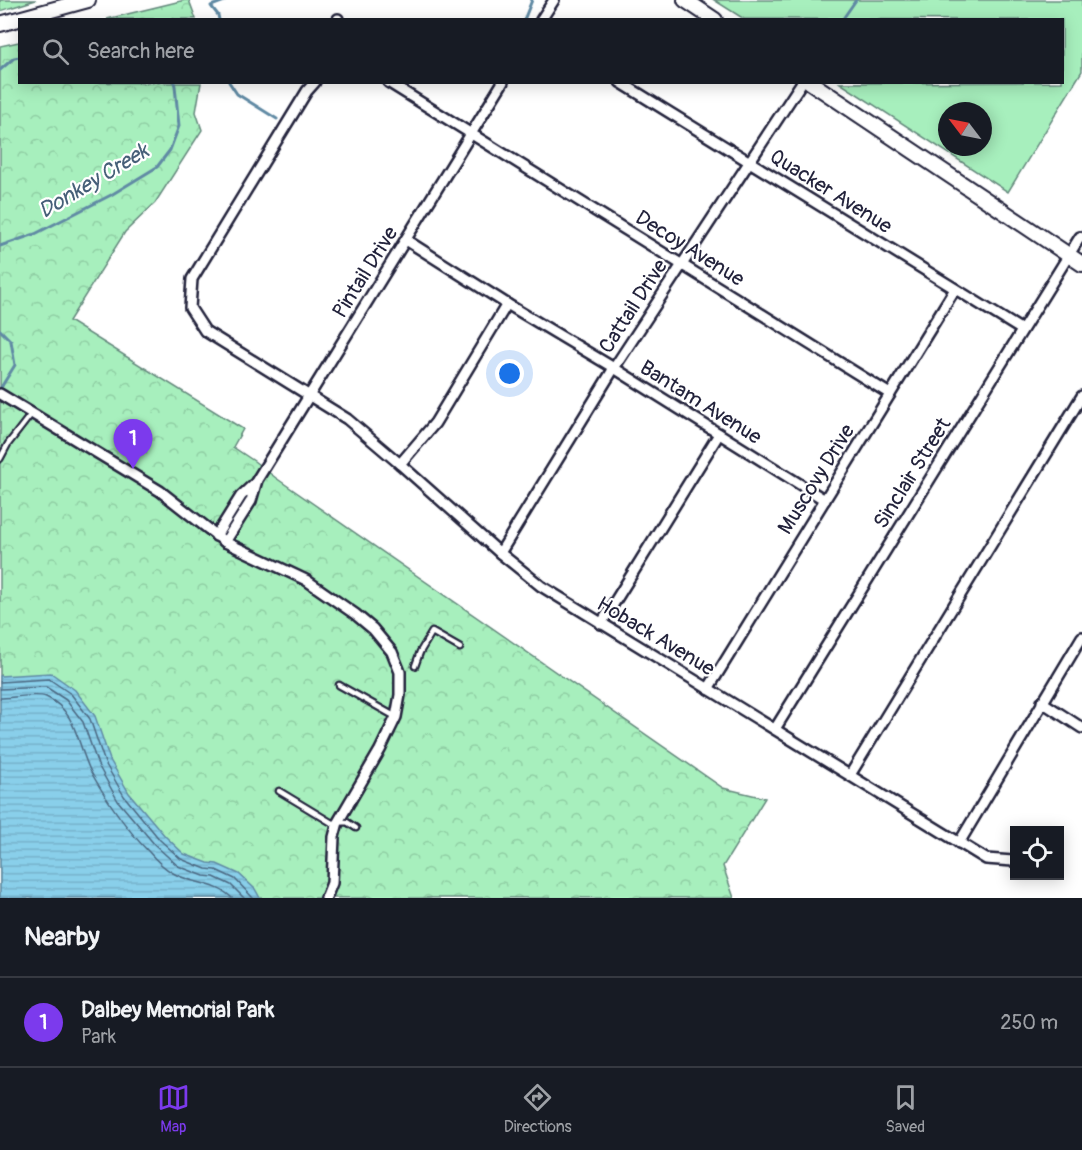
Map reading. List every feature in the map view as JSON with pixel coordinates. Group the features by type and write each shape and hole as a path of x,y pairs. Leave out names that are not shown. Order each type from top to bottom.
{"main road":[{"path":"22,18 88,0"},
{"path":"685,0 713,18"},
{"path":"0,24 18,19"},
{"path":"813,84 1082,264"}],"street":[{"path":"543,18 554,0"},
{"name":"Hoback Avenue","path":"313,84 192,279 190,308 205,331 347,419 541,586 986,859 1010,861"},
{"name":"Decoy Avenue","path":"391,84 890,394"},
{"name":"Pintail Drive","path":"216,536 241,496 257,480 310,396 501,84"},
{"name":"Quacker Avenue","path":"623,84 1022,330"},
{"name":"Cattail Drive","path":"500,553 614,368 801,84"},
{"name":"Sinclair Street","path":"775,729 1080,237"},
{"name":"Bantam Avenue","path":"406,240 825,500"},
{"name":"Muscovy Drive","path":"708,689 955,289"},
{"path":"400,464 435,423 507,304"},
{"path":"0,394 160,491 225,542 306,580 373,629 392,652 400,672 400,695 396,717 380,750 338,822 334,837 332,883 326,898"},
{"path":"850,776 1082,396"},
{"path":"602,624 719,434"},
{"name":"Pintail Drive","path":"225,542 251,501 257,480"},
{"path":"959,843 1082,637"},
{"path":"1042,702 1082,728"}],"lane":[{"path":"0,459 8,444 32,413"},
{"path":"415,666 432,632 460,648"},
{"path":"339,686 396,717"},
{"path":"279,791 332,823 347,822 356,828"}],"green space":[{"path":"0,0 36,0 0,11"},
{"path":"189,0 196,18 111,18"},
{"path":"714,0 1082,0 1082,71 1008,192 953,156 992,156 992,102 938,102 938,147 842,84 1064,84 1064,18 742,18"},
{"path":"18,42 18,84 201,84 196,112 202,130 155,203 125,232 69,321 243,429 233,447 723,788 765,798 723,866 734,898 0,898 0,46"}],"water":[{"path":"51,673 75,690 95,716 110,760 129,793 165,836 184,854 217,864 239,874 255,889 260,898 0,898 0,676"}],"waterway":[{"path":"219,18 211,6 227,0"},
{"path":"525,18 532,0"},
{"path":"843,18 856,0"},
{"name":"Donkey Creek","path":"0,70 18,57"},
{"name":"Donkey Creek","path":"0,246 35,234 111,195 157,167 170,150 179,126 174,84"},
{"path":"230,84 237,94 277,119"},
{"name":"Donkey Creek","path":"0,330 11,341 15,365 0,389"}],"place":[{"name":"Dalbey Memorial Park","path":"133,469"}]}
